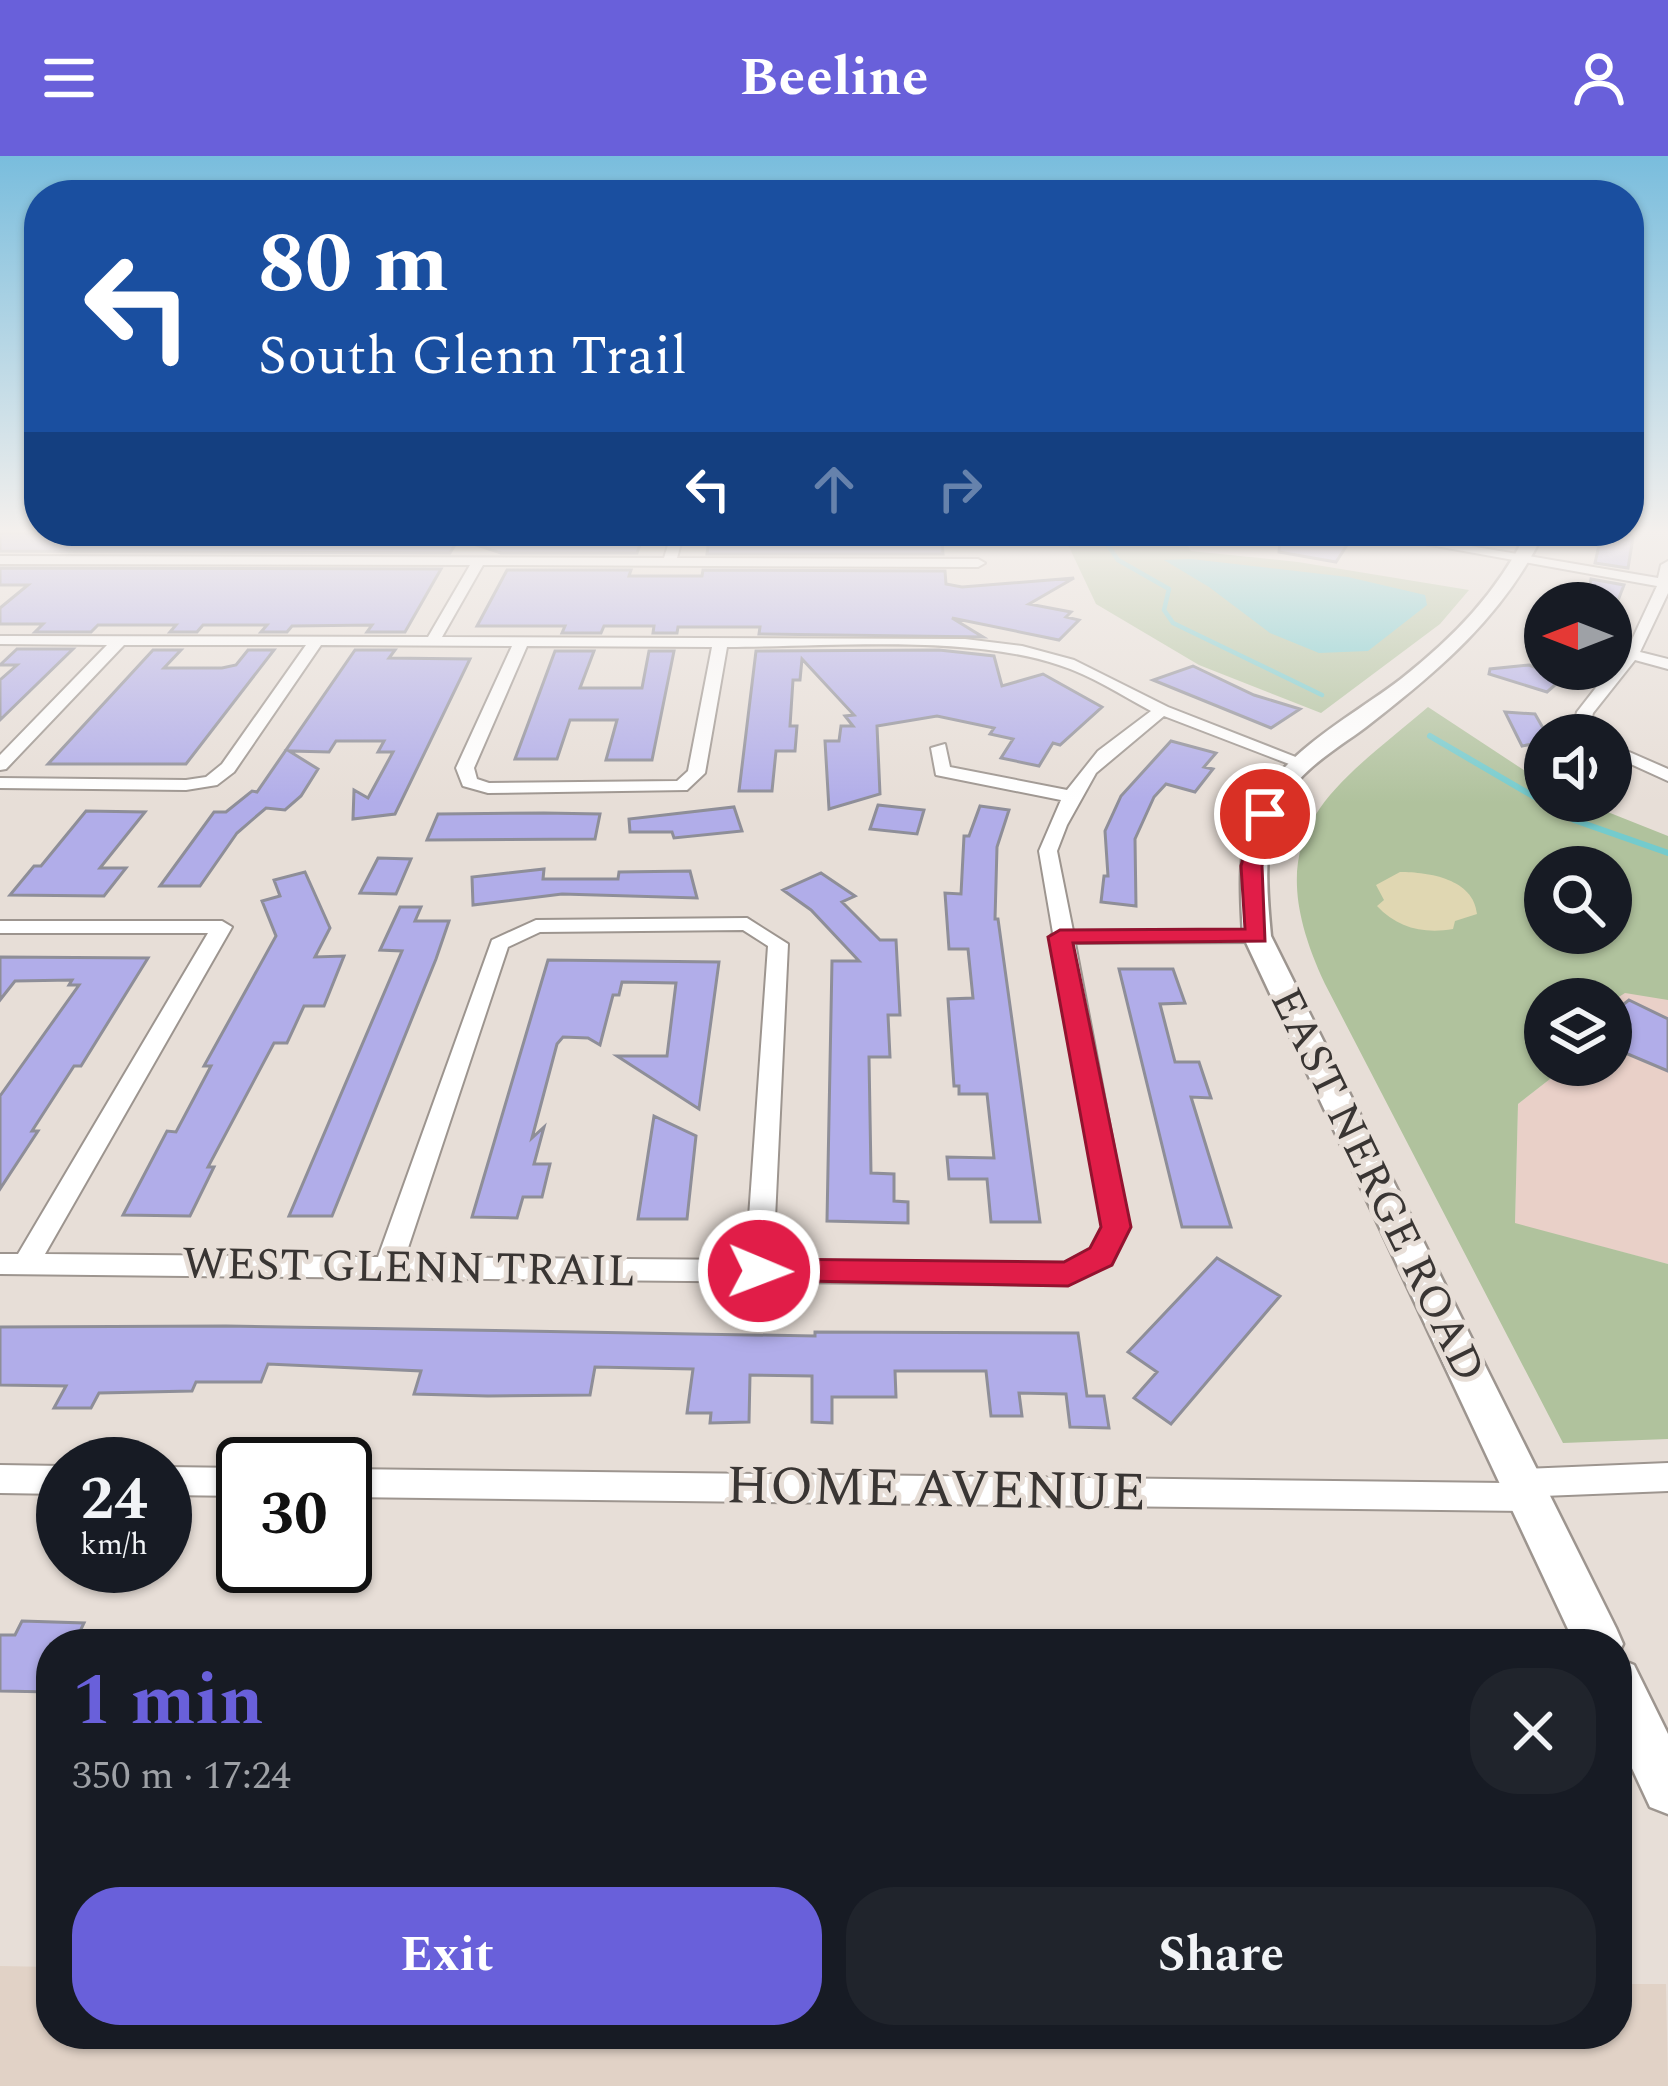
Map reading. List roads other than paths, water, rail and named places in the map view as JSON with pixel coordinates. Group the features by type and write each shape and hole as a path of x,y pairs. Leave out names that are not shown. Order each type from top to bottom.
{"main road":[{"name":"EAST NERGE ROAD","path":"1479,622 1454,647 1304,763 1265,814 1252,866 1257,936 1592,1629"},
{"path":"1632,1713 1668,1789"}],"street":[{"path":"433,640 443,622"},
{"path":"1584,714 1634,656 1649,622"},
{"path":"0,640 965,644 1022,650 1069,663 1162,710 1304,763"},
{"path":"0,765 119,640"},
{"path":"0,783 211,782 228,768 316,640"},
{"path":"522,641 465,768 469,782 488,788 681,787 696,773 720,643"},
{"path":"1634,656 1668,664"},
{"path":"1162,710 1112,744 1068,796 1048,850 1060,937 1257,936"},
{"path":"939,748 942,771 1068,796"},
{"path":"1632,759 1668,776"},
{"path":"388,1268 500,944 536,926 747,925 778,944 759,1271"},
{"path":"0,927 222,927 13,1264"},
{"name":"WEST GLENN TRAIL","path":"13,1264 1068,1274 1101,1256 1116,1227 1060,937"},
{"name":"HOME AVENUE","path":"372,1483 1524,1490 1668,1477"},
{"path":"0,1479 36,1480"}],"water":[{"path":"1256,622 1405,622 1368,651 1319,653"}],"waterway":[{"path":"1172,622 1322,695"},
{"path":"1430,736 1574,820 1668,853"}]}
